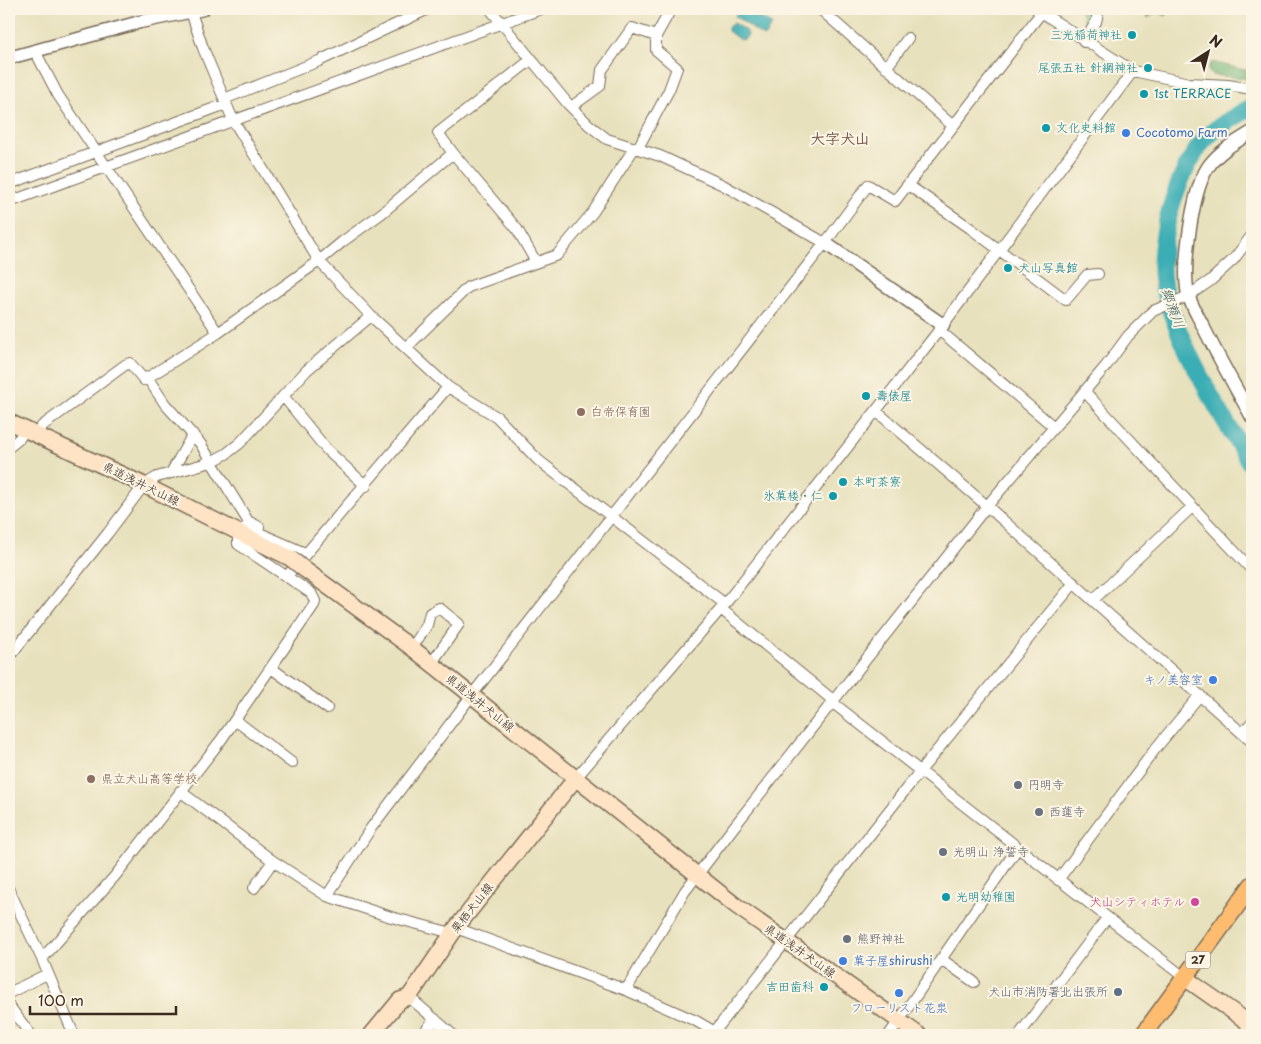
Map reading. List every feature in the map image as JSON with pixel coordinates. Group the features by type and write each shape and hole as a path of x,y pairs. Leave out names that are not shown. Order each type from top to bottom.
{"main road":[{"name":"県道浅井犬山線","path":"9,422 289,558 412,648 697,876 919,1035"},
{"name":"栗栖犬山線","path":"371,1035 400,1000 409,996 454,930 575,779"},
{"name":"27","path":"1144,1035 1252,885"},
{"path":"1185,978 1249,1028"}],"street":[{"path":"9,184 225,102 319,61 428,9"},
{"path":"490,9 571,107 607,139 636,148 723,185 825,243 941,327 1054,427"},
{"path":"9,202 233,120 352,79 442,44 460,40 502,22 541,9"},
{"path":"406,347 468,287 557,255 594,212 636,148 669,90 677,68 656,50 656,36 671,9"},
{"path":"1084,42 1096,22 1099,9"},
{"path":"9,58 140,22 197,10 225,102 233,120 319,262 371,316 448,387 497,417 538,460 723,607 833,702 1017,849 1185,978"},
{"path":"825,10 886,68 954,126"},
{"path":"327,896 371,828 472,695 612,518 825,243 868,184 895,201 954,126 1038,11 1084,42 1133,71 1189,83 1228,85 1252,89"},
{"path":"571,107 600,86 602,70 632,28 656,36"},
{"path":"886,68 908,38"},
{"path":"35,51 58,96 218,333"},
{"path":"532,59 438,133 517,229 536,262"},
{"path":"575,779 723,607 1000,250 1133,71"},
{"path":"1252,132 1229,146 1214,160 1203,176 1187,249 1185,273 1185,298 1252,417"},
{"path":"9,447 42,426 125,365 130,363 144,380 218,333 319,262 342,242 382,213 453,153"},
{"path":"908,185 1000,250 1066,300 1087,274 1098,274"},
{"path":"626,990 697,876 987,506 1084,392 1128,336 1153,311 1185,298 1210,281 1234,259 1252,235"},
{"path":"9,656 144,486 171,472 211,462 240,443 307,370 371,316"},
{"path":"148,377 165,404 193,434 248,521 266,531 271,537"},
{"path":"287,576 305,553 366,486 448,387"},
{"path":"1084,392 1252,570"},
{"path":"284,397 327,450 366,486"},
{"path":"876,411 987,506 1252,742"},
{"path":"171,472 193,434"},
{"path":"1093,600 1192,507"},
{"path":"42,958 115,876 235,720 316,601 311,593 238,544 238,532 246,527 305,553"},
{"path":"180,791 273,861 327,896 391,917 454,930 626,990 696,1020 714,1034 920,772 1074,583"},
{"path":"412,648 427,625 430,613 439,608 459,624 430,664"},
{"path":"271,668 327,708"},
{"path":"1058,880 1156,748 1200,695"},
{"path":"235,720 292,763"},
{"path":"1243,733 1252,722"},
{"path":"889,1035 1017,849"},
{"path":"254,888 273,861"},
{"path":"9,892 42,958 47,974 74,1035"},
{"path":"1020,1035 1107,918"},
{"path":"941,959 974,982"},
{"path":"9,993 47,974"},
{"path":"409,996 453,1035"},
{"path":"9,1006 31,1035"},
{"path":"422,1035 435,1020"}],"green space":[{"path":"1080,9 1094,9 1089,23 1084,20"},
{"path":"1145,9 1179,9 1169,12 1166,16 1157,12 1148,18"},
{"path":"1212,62 1245,70 1252,69 1252,79 1212,75 1209,72 1209,65"}],"water":[{"path":"740,9 749,9 772,25 764,37 735,16"},
{"path":"734,23 747,32 748,35 745,39 740,40 728,31 728,27"}],"waterway":[{"name":"郷瀬川","path":"1252,107 1208,136 1186,168 1170,210 1162,255 1162,275 1165,293 1182,338 1203,382 1252,466"}],"place":[{"name":"三光稲荷神社","path":"1132,35"},
{"name":"尾張五社 針綱神社","path":"1148,68"},
{"name":"1st TERRACE","path":"1144,94"},
{"name":"文化史料館","path":"1046,128"},
{"name":"Cocotomo Farm","path":"1126,133"},
{"name":"犬山写真館","path":"1008,268"},
{"name":"壽俵屋","path":"866,396"},
{"name":"白帝保育園","path":"581,412"},
{"name":"本町茶寮","path":"843,482"},
{"name":"氷菓楼・仁","path":"833,496"},
{"name":"キノ美容室","path":"1213,680"},
{"name":"県立犬山高等学校","path":"91,779"},
{"name":"円明寺","path":"1018,785"},
{"name":"西蓮寺","path":"1039,812"},
{"name":"光明山 浄誓寺","path":"943,852"},
{"name":"光明幼稚園","path":"946,897"},
{"name":"犬山シティホテル","path":"1195,902"},
{"name":"熊野神社","path":"847,939"},
{"name":"菓子屋shirushi","path":"843,961"},
{"name":"吉田歯科","path":"824,987"},
{"name":"犬山市消防署北出張所","path":"1118,992"},
{"name":"フローリスト花泉","path":"899,993"}],"district":[{"name":"大字犬山","path":"840,139"}]}
